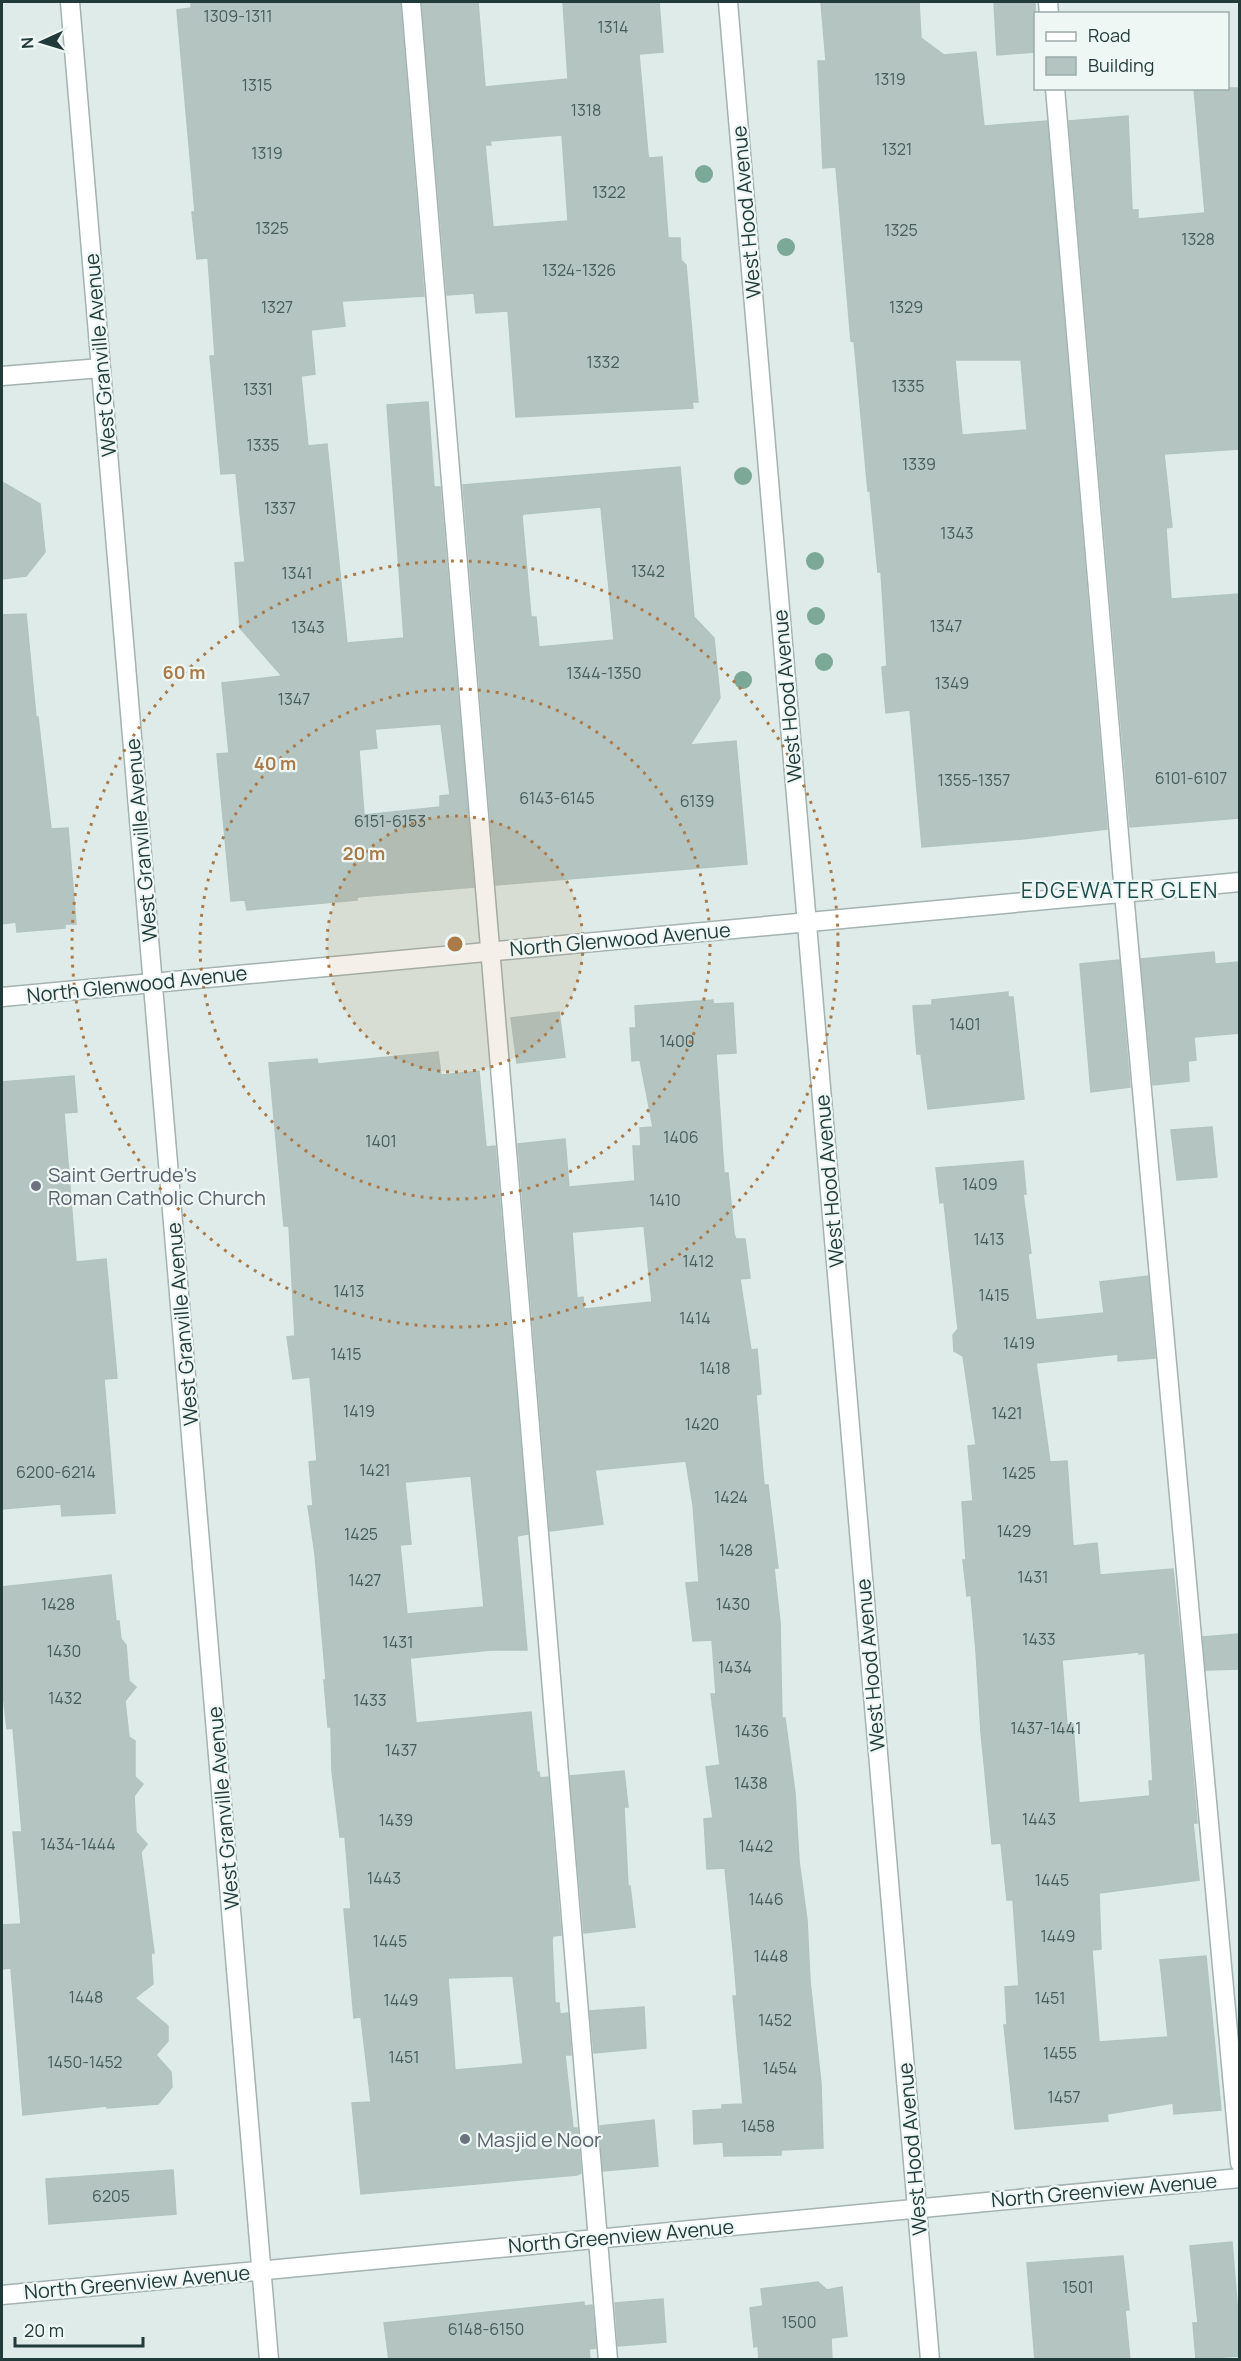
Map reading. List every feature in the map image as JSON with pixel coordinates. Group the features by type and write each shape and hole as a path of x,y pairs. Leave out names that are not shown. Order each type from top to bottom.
{"street":[{"name":"West Granville Avenue","path":"70,2 269,2360"},
{"path":"411,2 608,2360"},
{"name":"West Hood Avenue","path":"728,2 930,2360"},
{"path":"1056,90 1124,893 1239,2163"},
{"path":"2,376 101,368"},
{"name":"North Glenwood Avenue","path":"2,997 1239,882"},
{"name":"North Greenview Avenue","path":"2,2295 1239,2178"}],"building":[{"path":"191,2 400,2 424,296 342,301 345,326 311,330 315,374 301,376 308,446 327,444 347,643 404,638 387,405 428,402 434,487 440,487 474,887 357,897 357,900 247,910 245,900 231,901 217,754 229,753 222,683 282,676 240,628 235,563 245,562 236,473 221,474 210,356 215,356 208,258 197,259 192,212 195,212 177,10 191,8","holes":["441,724 450,795 440,796 440,807 364,815 359,750 377,748 375,729"]},
{"path":"422,2 478,2 485,87 568,79 563,2 659,2 663,52 639,54 648,155 649,158 662,157 668,238 680,238 681,260 686,265 698,402 692,402 693,408 516,417 508,311 476,313 474,293 447,295","holes":["562,135 568,221 493,227 485,145 491,145 490,141"]},
{"path":"821,2 919,2 921,38 944,55 976,52 984,126 1047,121 1107,829 922,847 910,710 886,713 882,667 887,666 881,572 878,572 870,491 868,491 854,340 851,341 836,167 823,168 818,61 826,61","holes":["955,360 1021,360 1027,430 962,435"]},
{"path":"994,2 1035,2 1034,52 997,55"},
{"path":"1239,88 1239,449 1164,454 1172,527 1166,528 1171,599 1239,594 1239,818 1130,827 1069,121 1128,116 1132,210 1138,210 1138,219 1205,213 1194,90"},
{"path":"680,467 694,617 714,638 720,698 690,745 736,741 747,864 496,885 463,485","holes":["601,507 614,640 539,647 536,617 531,617 522,516 524,514"]},
{"path":"2,482 40,504 45,552 26,576 2,579"},
{"path":"26,614 36,717 38,717 51,829 68,828 76,924 65,924 65,928 17,932 16,922 2,924 2,615"},
{"path":"1214,952 1215,964 1239,962 1239,1033 1194,1037 1196,1060 1188,1061 1189,1081 1153,1085 1141,959"},
{"path":"1119,960 1130,1087 1091,1092 1080,964"},
{"path":"1008,992 1008,997 1013,997 1024,1099 928,1109 921,1054 917,1054 913,1006 932,1005 932,1000"},
{"path":"713,1000 713,1004 733,1003 736,1053 716,1054 724,1173 728,1173 734,1234 736,1239 745,1239 750,1278 740,1279 751,1350 757,1349 761,1394 756,1395 764,1485 768,1485 778,1568 774,1568 780,1622 782,1718 785,1718 795,1793 799,1861 807,1920 810,1981 821,2084 823,2148 781,2150 781,2155 724,2156 723,2142 694,2144 693,2111 722,2109 722,2105 743,2104 733,1996 737,1996 725,1868 707,1869 704,1819 713,1818 706,1767 720,1765 711,1694 716,1694 712,1640 693,1641 686,1583 699,1582 693,1505 686,1461 595,1470 603,1524 550,1531 518,1144 565,1139 569,1187 635,1181 633,1146 641,1146 640,1128 653,1127 640,1060 632,1061 630,1028 636,1028 635,1006","holes":["644,1226 652,1302 584,1309 583,1297 577,1298 572,1232"]},
{"path":"559,1012 565,1057 517,1063 511,1018"},
{"path":"438,1052 441,1075 479,1071 486,1147 495,1146 528,1534 517,1536 527,1650 491,1650 410,1658 416,1723 531,1712 537,1773 539,1772 540,1778 548,1777 561,1935 553,1936 552,1940 555,2003 559,2003 560,2014 568,2013 571,2055 565,2055 573,2128 577,2128 581,2173 577,2175 361,2194 352,2103 371,2102 361,2017 354,2018 344,1909 351,1909 345,1837 340,1837 332,1771 331,1727 328,1727 315,1554 308,1506 313,1506 309,1462 317,1461 310,1377 293,1379 287,1337 295,1336 289,1226 284,1226 269,1063 317,1059 318,1064","holes":["471,1476 484,1607 407,1614 400,1545 411,1544 405,1482","513,1976 523,2064 455,2070 448,1978"]},
{"name":"Saint Gertrude's Roman Catholic Church","path":"74,1076 77,1112 64,1113 76,1262 106,1259 117,1378 104,1379 115,1513 62,1516 61,1504 2,1509 2,1082"},
{"path":"1212,1127 1217,1177 1177,1180 1171,1130"},
{"path":"1023,1161 1026,1194 1023,1194 1031,1253 1028,1254 1036,1320 1104,1313 1100,1282 1148,1276 1155,1358 1118,1361 1118,1354 1036,1363 1050,1462 1067,1461 1073,1546 1097,1543 1100,1575 1173,1569 1184,1672 1197,1823 1193,1823 1199,1880 1099,1893 1101,1949 1092,1950 1099,2042 1168,2037 1160,1960 1206,1956 1221,2110 1174,2114 1173,2103 1107,2114 1108,2121 1015,2129 1004,2025 1007,2025 1005,1987 1019,1986 1013,1900 1007,1900 1001,1843 992,1844 971,1595 967,1596 963,1560 966,1560 962,1502 973,1501 968,1446 976,1445 963,1356 954,1351 953,1335 958,1329 944,1202 940,1203 936,1168","holes":["1139,1652 1139,1654 1145,1653 1153,1781 1149,1781 1150,1796 1079,1803 1073,1724 1067,1725 1062,1660"]},
{"path":"111,1575 116,1621 119,1621 121,1639 126,1645 129,1681 136,1687 125,1701 129,1737 135,1741 135,1777 143,1784 134,1796 136,1832 147,1844 141,1852 154,1953 151,1953 153,1984 135,1998 168,2026 168,2041 156,2055 171,2072 172,2087 158,2104 107,2108 107,2106 23,2115 11,1968 2,1969 2,1925 21,1924 13,1832 22,1832 13,1728 7,1729 2,1684 2,1587"},
{"path":"1239,1634 1239,1669 1206,1670 1203,1637"},
{"path":"624,1771 628,1807 624,1807 628,1886 630,1886 635,1927 584,1933 570,1776"},
{"path":"644,2007 646,2048 594,2053 590,2011"},
{"path":"654,2120 658,2166 603,2171 600,2126"},
{"path":"173,2170 176,2214 49,2224 46,2179"},
{"path":"1232,2242 1239,2356 1196,2359 1193,2323 1198,2323 1190,2246"},
{"path":"1123,2256 1129,2310 1125,2310 1130,2360 1035,2360 1027,2263"},
{"path":"818,2282 827,2290 842,2287 847,2336 831,2338 832,2360 759,2360 758,2346 754,2347 750,2308 763,2306 761,2289"},
{"path":"663,2299 666,2342 618,2346 615,2303"},
{"path":"584,2302 584,2306 592,2305 596,2348 589,2349 590,2360 389,2360 384,2323"}],"place":[{"name":"Saint Gertrude's Roman Catholic Church","path":"36,1186"},
{"name":"Masjid e Noor","path":"465,2139"}],"district":[{"name":"EDGEWATER GLEN","path":"1120,890"}]}
